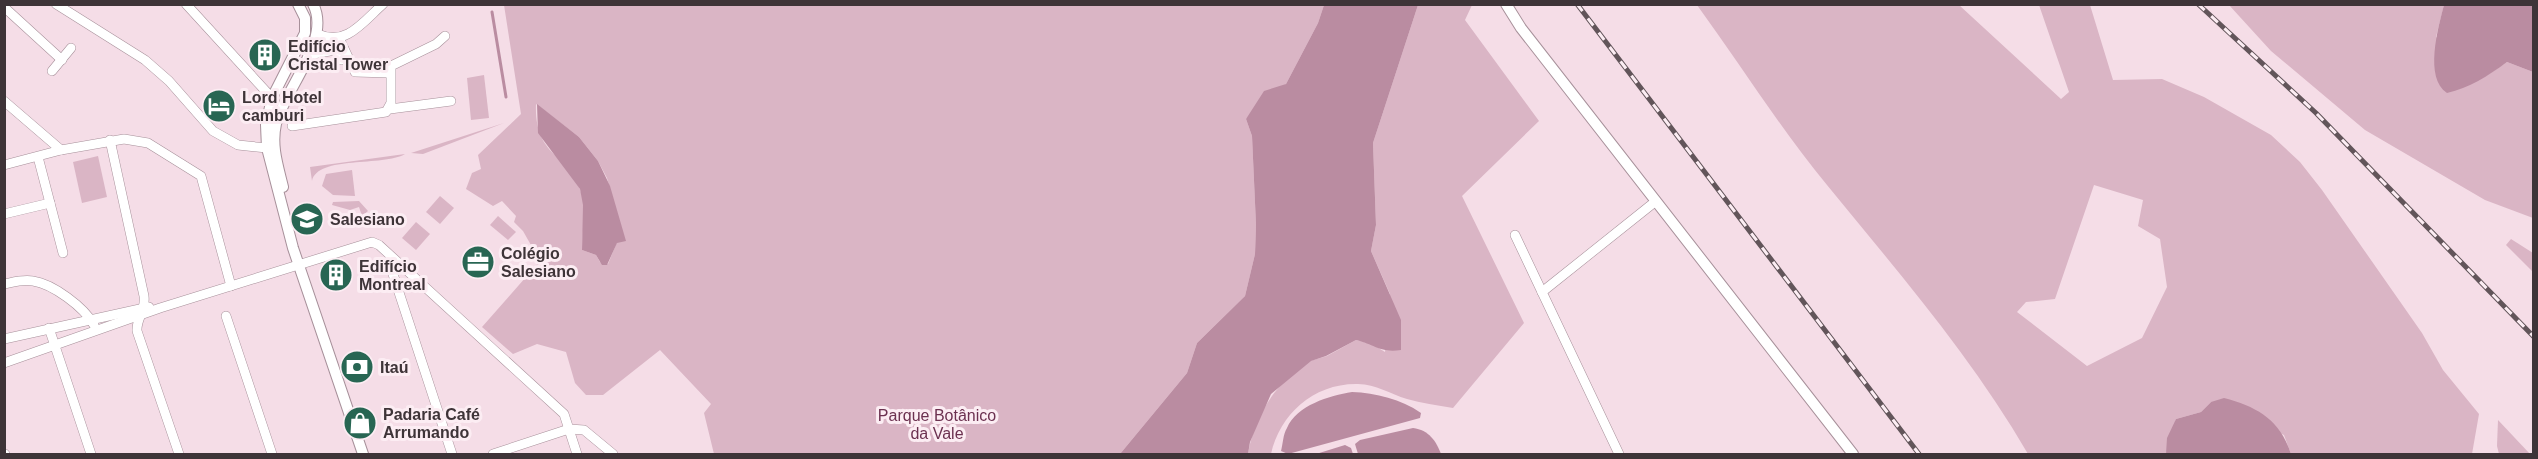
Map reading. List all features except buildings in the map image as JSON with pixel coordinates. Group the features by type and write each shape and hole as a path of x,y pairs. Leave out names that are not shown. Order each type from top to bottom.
{"street":[{"path":"56,4 145,60 169,81 213,130 238,145 267,148"},
{"path":"186,4 272,98"},
{"path":"298,4 305,18 305,33 272,98 266,124 267,148 301,263"},
{"path":"313,4 317,12 318,34 278,117 274,143 304,276 363,454"},
{"path":"318,34 327,38 339,38 350,34 383,4"},
{"path":"1506,4 1521,28 1853,454"},
{"path":"4,7 62,60"},
{"path":"390,109 389,73 394,64 436,44 445,36"},
{"path":"339,38 355,72 389,73"},
{"path":"52,71 71,48"},
{"path":"308,55 334,50 341,60 349,59"},
{"path":"4,101 61,150"},
{"path":"292,126 451,101"},
{"path":"4,165 110,140 148,143 202,178 231,286"},
{"path":"110,140 144,312 138,321 137,331 179,454"},
{"path":"38,157 63,253"},
{"path":"1542,292 1656,201"},
{"path":"4,214 50,203"},
{"path":"1515,235 1618,454"},
{"path":"4,363 54,346 94,326 160,308 372,242 564,414 577,454"},
{"path":"391,257 390,265 452,454"},
{"path":"4,285 24,280 45,284 94,326"},
{"path":"226,316 272,454"},
{"path":"4,339 49,328 94,326"},
{"path":"49,328 91,454"},
{"path":"493,454 569,429 584,430 613,454"}],"green space":[{"name":"Parque Botânico da Vale","path":"504,5 1324,5 1318,23 1286,84 1246,119 1252,136 1256,225 1255,254 1245,296 1197,343 1187,373 1120,454 714,454 704,413 711,404 660,350 603,395 586,395 575,383 566,352 537,344 513,354 482,327 540,261 523,231 514,222 516,216 502,201 493,206 466,189 472,173 481,169 478,155 521,114","holes":["536,104 579,137 598,161 607,178 625,240 617,242 608,264 600,262 596,255 582,250 584,211 580,189 574,177 540,134"]},
{"path":"1418,5 1472,5 1465,20 1539,121 1462,196 1524,323 1453,408 1407,399 1371,386 1342,385 1314,395 1301,404 1282,426 1271,454 1248,454 1255,427 1268,401 1298,369 1356,340 1372,344 1385,352 1390,294 1371,251 1376,225 1373,143"},
{"path":"1697,5 1959,5 2061,99 2069,92 2039,5 2090,5 2113,80 2162,79 2204,97 2271,135 2300,162 2422,333 2443,370 2479,414 2472,454 2291,454 2284,435 2211,402 2201,412 2176,419 2166,454 2028,454 1959,349 1810,163","holes":["2094,185 2143,200 2138,226 2160,239 2167,287 2142,338 2087,366 2017,312 2026,302 2055,299"]},
{"path":"2229,5 2444,5 2436,37 2486,76 2507,62 2533,72 2533,218 2485,200 2365,130 2271,51"},
{"path":"484,75 489,118 471,120 467,78"},
{"path":"504,123 423,154 411,153"},
{"path":"405,154 382,160 338,164 317,173 312,181 310,167"},
{"path":"98,156 107,197 82,203 73,162"},
{"path":"352,170 355,196 333,195 322,186 326,174"},
{"path":"440,196 454,208 440,224 426,212"},
{"path":"359,201 368,211 362,216 359,207 350,210 332,205 333,202"},
{"path":"498,216 516,232 508,240 490,225"},
{"path":"416,222 430,234 416,250 402,238"},
{"path":"2511,239 2533,253 2533,272 2506,245"},
{"path":"2498,420 2530,454 2499,454"}],"shaded area":[{"path":"1324,5 1418,5 1373,143 1376,225 1371,251 1401,320 1401,350 1383,349 1356,340 1326,356 1311,361 1271,394 1250,442 1248,454 1120,454 1187,373 1197,343 1245,296 1255,254 1256,225 1252,136 1246,119 1264,91 1286,84 1318,23"},
{"path":"2444,5 2533,5 2533,72 2507,62 2478,81 2447,93 2440,86 2434,65 2436,39"},
{"path":"537,104 579,137 598,161 610,186 626,241 617,243 607,265 602,265 596,255 582,250 583,205 580,189 538,133"},
{"path":"1352,392 1397,400 1421,413 1420,418 1288,454 1281,451 1286,430 1298,413 1324,399"},
{"path":"2224,398 2247,406 2266,417 2281,432 2291,454 2166,454 2167,438 2176,419 2201,412 2211,402"},
{"path":"1413,428 1431,437 1441,454 1358,454 1355,444 1360,440"},
{"path":"1345,445 1351,448 1353,454 1316,454"}],"waterway":[{"path":"492,12 506,97"}],"railway":[{"path":"1577,4 1919,454"},
{"path":"2198,4 2316,113 2534,337"}],"place":[{"name":"Edifício Cristal Tower","path":"265,55"},
{"name":"Lord Hotel camburi","path":"219,106"},
{"name":"Salesiano","path":"307,219"},
{"name":"Colégio Salesiano","path":"478,262"},
{"name":"Edifício Montreal","path":"336,275"},
{"name":"Itaú","path":"357,367"},
{"name":"Padaria Café Arrumando","path":"360,423"}]}
